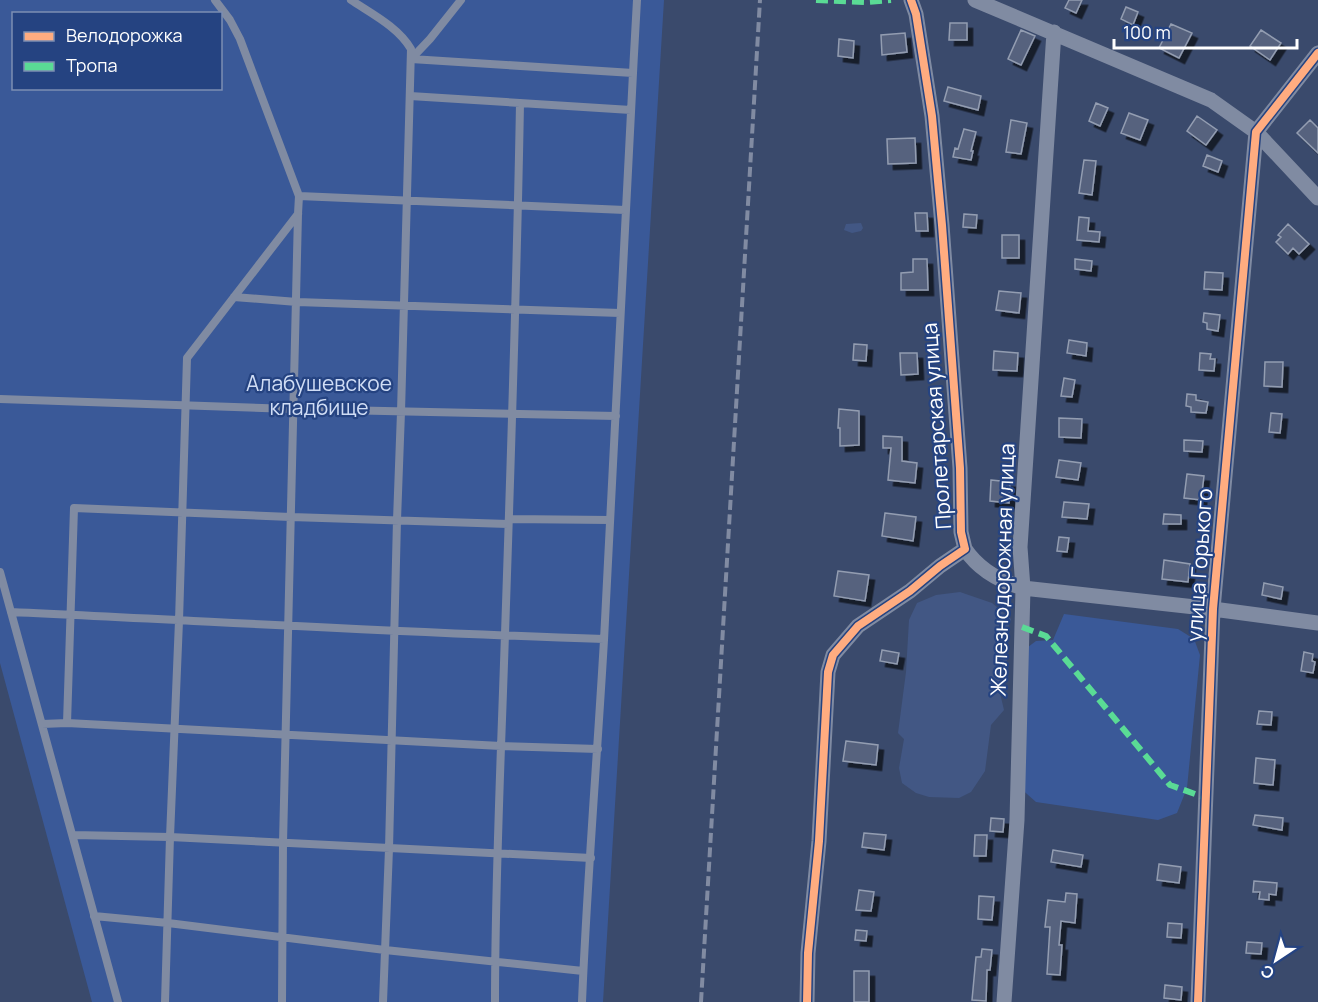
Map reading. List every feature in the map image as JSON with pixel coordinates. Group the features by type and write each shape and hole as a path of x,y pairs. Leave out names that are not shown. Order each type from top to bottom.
{"street":[{"name":"Пролетарская улица","path":"807,1002 808,953 819,841 828,672 833,655 858,626 910,591 965,549 961,532 960,468 932,116 916,14 911,0"},
{"path":"975,0 1211,100 1256,132 1318,198"},
{"name":"Железнодорожная улица","path":"1004,1002 1017,820 1023,588 1020,547 1054,32"},
{"path":"1256,132 1318,53"},
{"name":"улица Горького","path":"1198,1002 1213,609 1256,132"},
{"path":"965,549 972,560 991,574 1009,584 1023,588 1318,623"}],"lane":[{"path":"214,0 230,20 240,39 299,196 283,843 282,1002"},
{"path":"351,0 395,30 406,40 411,49 383,1002"},
{"path":"411,59 461,0"},
{"path":"582,1002 598,749 637,0"},
{"path":"411,59 633,73"},
{"path":"410,96 631,110"},
{"path":"495,1002 520,103"},
{"path":"299,196 625,210"},
{"path":"165,1002 187,358 297,214"},
{"path":"234,297 297,302 620,313"},
{"path":"0,399 293,410 616,416"},
{"path":"67,723 74,508 291,518 610,520"},
{"path":"0,572 118,1002"},
{"path":"11,612 604,639"},
{"path":"42,724 67,723 598,749"},
{"path":"73,836 170,837 591,858"},
{"path":"94,916 385,950 583,970"}],"green space":[{"name":"Алабушевское кладбище","path":"0,0 664,0 603,1002 92,1002 0,663"},
{"path":"1064,614 1178,629 1194,639 1200,655 1187,788 1177,813 1158,820 1036,802 1018,786 1028,647 1036,641 1053,640"}],"shaded area":[{"path":"861,223 863,228 861,231 852,233 844,230 846,224"},
{"path":"960,592 992,603 1011,619 1006,634 1007,665 1000,693 1004,710 991,725 985,771 971,792 959,798 929,797 916,793 902,783 899,768 904,739 898,733 906,672 909,620 917,603 936,595"}],"building":[{"path":"1069,0 1082,0 1076,13 1065,8"},
{"path":"1126,7 1138,12 1133,25 1121,19"},
{"path":"950,23 967,23 967,40 949,40"},
{"path":"1171,24 1192,33 1179,58 1159,48"},
{"path":"1021,30 1035,36 1021,65 1008,59"},
{"path":"1261,30 1281,43 1270,60 1250,46"},
{"path":"905,33 907,52 882,55 881,35"},
{"path":"839,39 854,41 853,58 838,56"},
{"path":"948,87 981,96 978,110 944,101"},
{"path":"1096,103 1108,108 1100,126 1089,121"},
{"path":"1129,113 1148,120 1140,140 1121,133"},
{"path":"1197,116 1217,130 1206,145 1187,131"},
{"path":"1011,120 1027,123 1021,154 1006,152"},
{"path":"1310,120 1318,128 1318,153 1297,133"},
{"path":"964,129 976,132 971,160 953,157"},
{"path":"915,138 916,163 888,164 887,139"},
{"path":"1207,155 1222,161 1218,172 1203,166"},
{"path":"1084,160 1096,161 1092,195 1079,193"},
{"path":"915,213 927,213 928,231 916,231"},
{"path":"964,214 977,215 976,228 963,227"},
{"path":"1079,217 1089,218 1088,231 1100,232 1099,242 1077,240"},
{"path":"1288,224 1309,244 1299,254 1293,248 1288,254 1276,242 1281,237 1278,235"},
{"path":"1002,235 1019,235 1019,258 1002,258"},
{"path":"913,259 927,259 928,290 901,290 901,273 913,272"},
{"path":"1075,259 1092,261 1091,271 1075,269"},
{"path":"1205,272 1223,273 1222,290 1204,289"},
{"path":"999,291 1021,293 1019,313 996,310"},
{"path":"1204,313 1220,315 1218,331 1207,329 1207,323 1203,322"},
{"path":"1069,340 1087,343 1086,356 1067,353"},
{"path":"854,344 867,345 866,361 853,360"},
{"path":"994,351 1018,353 1017,371 993,370"},
{"path":"900,353 917,353 918,374 901,375"},
{"path":"1200,353 1211,354 1210,359 1215,359 1214,371 1199,370"},
{"path":"1265,362 1283,362 1282,387 1264,386"},
{"path":"1064,378 1075,380 1072,397 1061,396"},
{"path":"1187,394 1196,395 1196,400 1208,402 1206,413 1191,412 1191,407 1186,406"},
{"path":"839,409 859,411 859,445 840,446"},
{"path":"1271,413 1282,414 1280,433 1269,432"},
{"path":"1059,418 1082,419 1081,438 1059,437"},
{"path":"883,436 902,437 902,461 917,463 915,483 888,480 891,448 883,448"},
{"path":"1184,440 1203,441 1202,452 1184,451"},
{"path":"1059,460 1081,463 1078,480 1056,477"},
{"path":"1187,474 1204,476 1201,500 1184,498"},
{"path":"991,480 1010,482 1009,503 990,501"},
{"path":"1064,502 1089,504 1087,519 1062,517"},
{"path":"885,513 916,517 913,541 882,536"},
{"path":"1164,514 1181,515 1181,524 1163,524"},
{"path":"1059,537 1069,538 1067,552 1057,551"},
{"path":"1164,560 1190,564 1188,582 1162,579"},
{"path":"838,571 869,575 865,601 834,596"},
{"path":"1264,583 1283,587 1281,599 1262,595"},
{"path":"882,650 899,653 897,664 880,661"},
{"path":"1304,652 1313,654 1312,661 1315,662 1313,673 1301,671"},
{"path":"1259,711 1272,712 1271,725 1257,724"},
{"path":"846,741 878,745 876,765 843,761"},
{"path":"1256,758 1275,760 1273,785 1254,783"},
{"path":"1255,815 1283,818 1282,830 1253,825"},
{"path":"991,818 1004,819 1003,832 990,831"},
{"path":"864,833 886,835 884,850 862,847"},
{"path":"975,835 987,835 986,856 974,856"},
{"path":"1053,850 1083,855 1081,867 1051,862"},
{"path":"1159,864 1181,867 1179,883 1157,880"},
{"path":"1254,881 1277,883 1276,895 1269,894 1269,900 1259,899 1260,892 1253,892"},
{"path":"859,890 874,892 871,911 856,910"},
{"path":"1066,893 1077,894 1075,923 1061,921 1060,975 1047,974 1050,927 1045,927 1048,900 1065,902"},
{"path":"979,896 994,897 992,920 978,919"},
{"path":"1168,923 1182,924 1181,938 1167,937"},
{"path":"856,930 867,931 866,941 855,940"},
{"path":"1247,942 1262,943 1261,954 1246,953"},
{"path":"982,949 992,950 990,970 987,970 986,1001 972,1000 976,957 981,957"},
{"path":"854,971 869,971 869,1002 854,1002"},
{"path":"1165,985 1182,987 1181,1000 1164,998"}],"railway":[{"path":"701,1002 760,0"}],"marked path":[{"path":"816,0 866,2 891,0"},
{"path":"1022,627 1046,636 1170,785 1206,798"}],"cycle path":[{"path":"807,1002 808,953 819,841 828,672 833,655 858,626 910,591 965,549 961,532 960,468 932,116 916,14 911,0"},
{"path":"1198,1002 1213,609 1256,132 1318,53"}]}
